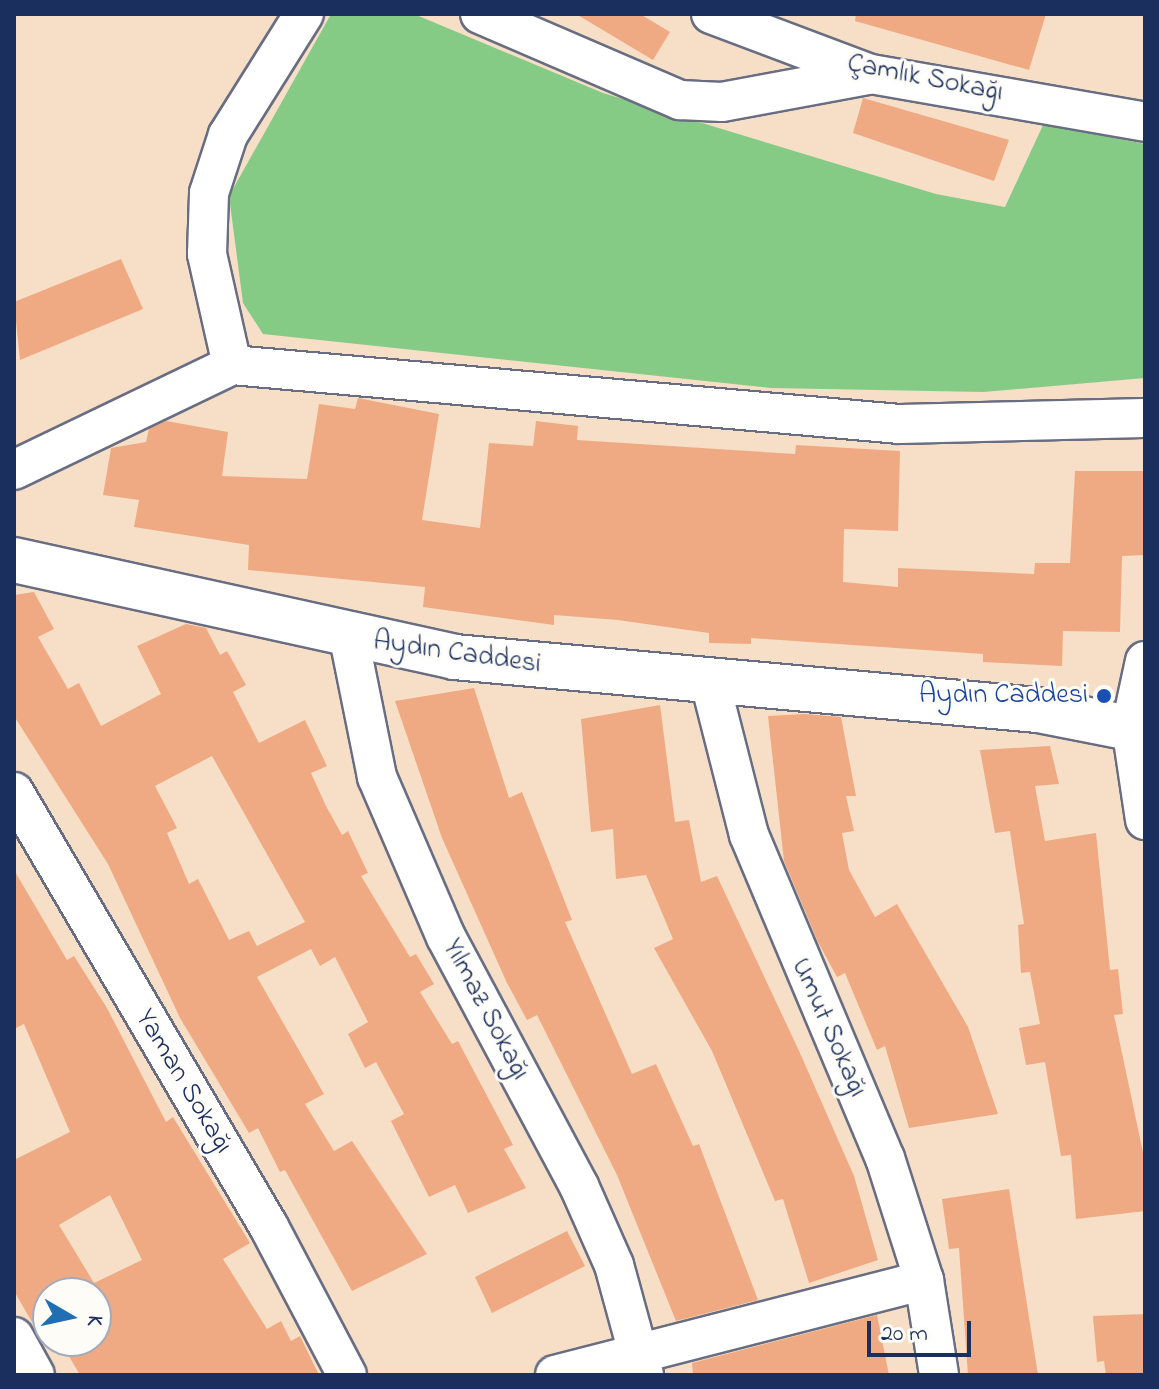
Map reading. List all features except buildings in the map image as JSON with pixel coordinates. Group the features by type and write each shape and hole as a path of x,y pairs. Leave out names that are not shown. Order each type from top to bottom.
{"street":[{"path":"232,365 207,254 209,193 228,135 304,14"},
{"path":"480,14 680,100 722,102 871,74"},
{"name":"Çamlık Sokağı","path":"711,14 871,74 1145,122"},
{"path":"14,470 232,365 899,424 1100,422 1145,418"},
{"path":"1100,422 1145,437"},
{"name":"Aydın Caddesi","path":"14,560 349,638 454,657 1038,710 1138,728"},
{"name":"Yılmaz Sokağı","path":"349,638 377,777 446,937 579,1186 642,1362"},
{"path":"1145,661 1138,728 1145,820"},
{"name":"Umut Sokağı","path":"710,682 749,835 885,1158 924,1280 939,1375"},
{"name":"Yaman Sokağı","path":"18,812 269,1227 347,1375"},
{"path":"555,1375 642,1362 924,1280"},
{"path":"14,1337 35,1375"}],"green space":[{"path":"331,14 414,14 603,93 936,194 1005,207 1044,123 1145,144 1145,378 983,392 771,388 263,334 243,303 229,196"}],"place":[{"name":"Aydın Caddesi","path":"1104,696"}]}
